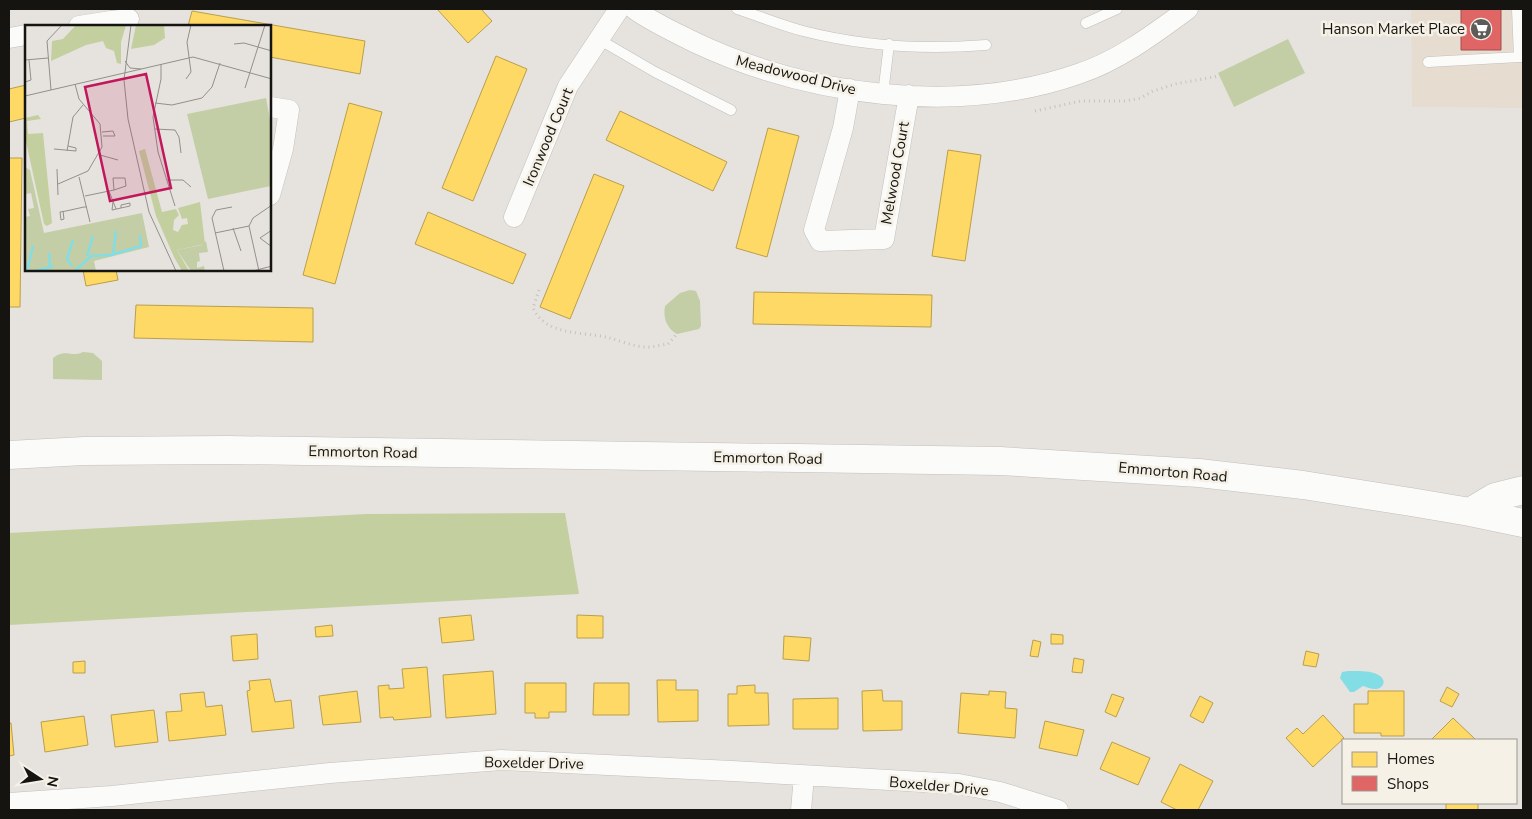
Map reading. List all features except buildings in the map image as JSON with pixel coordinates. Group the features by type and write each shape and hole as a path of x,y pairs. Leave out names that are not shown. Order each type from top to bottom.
{"main road":[{"name":"Emmorton Road","path":"9,455 84,451 228,450 1000,461 1199,473 1303,485 1470,512 1518,526"},
{"path":"1470,512 1495,497 1523,490"}],"street":[{"name":"Ironwood Court","path":"514,216 568,86 619,9"},
{"name":"Meadowood Drive","path":"634,9 677,34 722,55 774,72 850,89 883,94 954,96 988,95 1021,90 1071,76 1103,64 1188,9"},
{"path":"84,25 129,18"},
{"path":"9,38 25,35"},
{"name":"Melwood Court","path":"850,89 843,128 814,230 820,241 884,239 909,95"},
{"path":"271,107 289,110 283,149 271,191"},
{"name":"Boxelder Drive","path":"9,803 111,803 330,773 501,760 959,784 1000,792 1058,810"},
{"path":"801,810 804,776"}],"lane":[{"path":"737,9 802,30 845,40 922,48 986,45"},
{"path":"1086,23 1117,9"},
{"path":"1428,62 1521,57 1517,9"},
{"path":"600,40 655,72 731,110"},
{"path":"883,94 889,44"}],"path":[{"path":"1035,111 1081,101 1124,101 1141,98 1153,91 1175,84 1219,76"},
{"path":"539,290 533,308 537,316 554,327 574,334 599,335 645,348 668,344 677,334"}],"shaded area":[{"path":"1411,9 1523,9 1523,108 1412,107"}],"green space":[{"path":"1288,39 1305,73 1234,107 1218,73"},
{"path":"690,290 696,291 700,301 701,326 699,329 677,334 670,329 666,322 665,306 680,293"},
{"path":"83,352 93,353 102,361 102,380 53,379 53,358 65,353 79,354"},
{"path":"565,513 579,594 9,625 9,533 366,514"}],"water":[{"path":"1365,671 1377,674 1384,682 1378,689 1363,686 1354,692 1350,692 1340,678 1342,672"}],"place":[{"name":"Hanson Market Place","path":"1481,29"}]}
